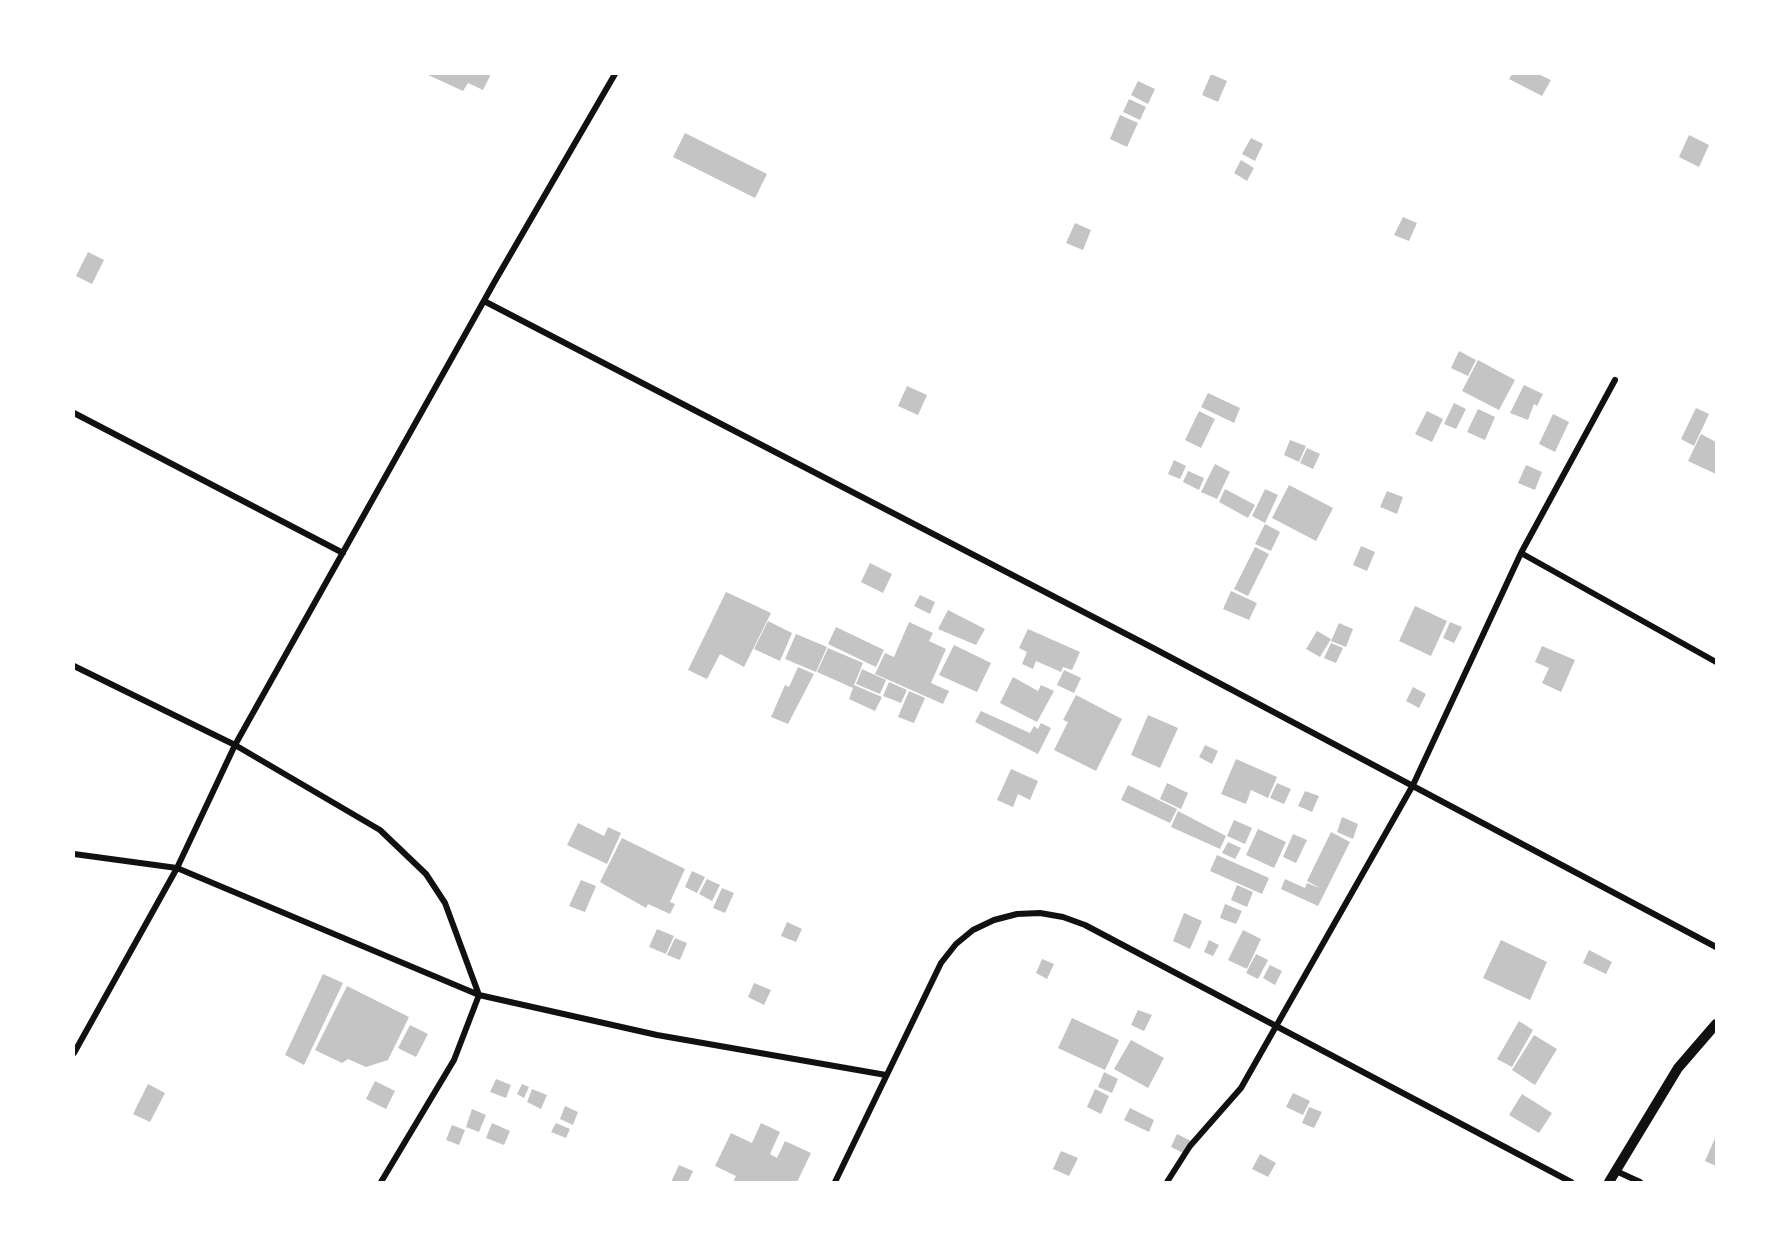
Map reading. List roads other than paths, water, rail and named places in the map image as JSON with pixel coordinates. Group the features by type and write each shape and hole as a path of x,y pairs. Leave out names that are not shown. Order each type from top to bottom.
{"street":[{"path":"74,1053 177,868 235,745 484,301 615,74"},
{"path":"484,301 1413,785 1716,947"},
{"path":"1167,1182 1190,1146 1241,1088 1413,785 1521,553 1615,380"},
{"path":"74,413 343,552"},
{"path":"1521,553 1716,662"},
{"path":"74,666 235,745 380,830 426,874 445,903 479,995 454,1059 381,1182"},
{"path":"74,854 177,868 479,995 657,1035 886,1075"},
{"path":"835,1182 941,963 956,944 974,930 994,920 1017,914 1052,915 1085,925 1278,1025 1571,1182"},
{"path":"1609,1182 1678,1068 1716,1024"},
{"path":"1616,1171 1640,1182"}]}
